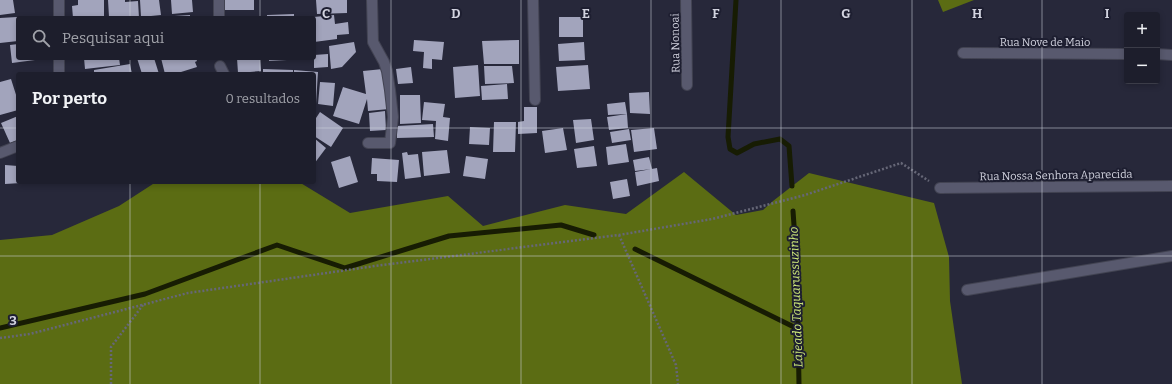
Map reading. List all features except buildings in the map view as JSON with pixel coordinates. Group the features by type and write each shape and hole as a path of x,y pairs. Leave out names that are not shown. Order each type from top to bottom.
{"street":[{"path":"59,0 59,16"},
{"path":"219,0 219,16"},
{"path":"368,143 390,143 392,117 387,71 384,62 373,42 372,0"},
{"path":"533,0 536,100"},
{"name":"Rua Nonoai","path":"686,0 687,85"},
{"name":"Rua Nove de Maio","path":"963,53 1124,54"},
{"path":"1160,54 1172,54"},
{"path":"59,60 59,72"},
{"path":"0,153 16,147"},
{"name":"Rua Nossa Senhora Aparecida","path":"940,188 1172,186"},
{"path":"967,290 1172,256"}],"path":[{"path":"0,338 30,334 188,294 382,264 619,235 712,219 804,195 902,163 940,188"},
{"path":"619,235 676,365 678,384"},
{"path":"111,384 111,346 143,305"}],"green space":[{"path":"938,0 974,0 943,12"},
{"path":"684,172 736,215 763,210 809,173 934,203 949,257 950,301 962,384 0,384 0,240 52,235 119,206 153,184 302,184 350,213 448,196 483,226 565,205 626,214"}],"waterway":[{"name":"Lajeado Taquarussuzinho","path":"736,0 728,137 730,149 737,153 754,144 780,139 789,146 792,186"},
{"name":"Lajeado Taquarussuzinho","path":"793,211 797,268 799,384"},
{"path":"0,328 145,294 277,245 345,268 449,236 561,225 594,235"},
{"path":"635,249 798,329"}]}
